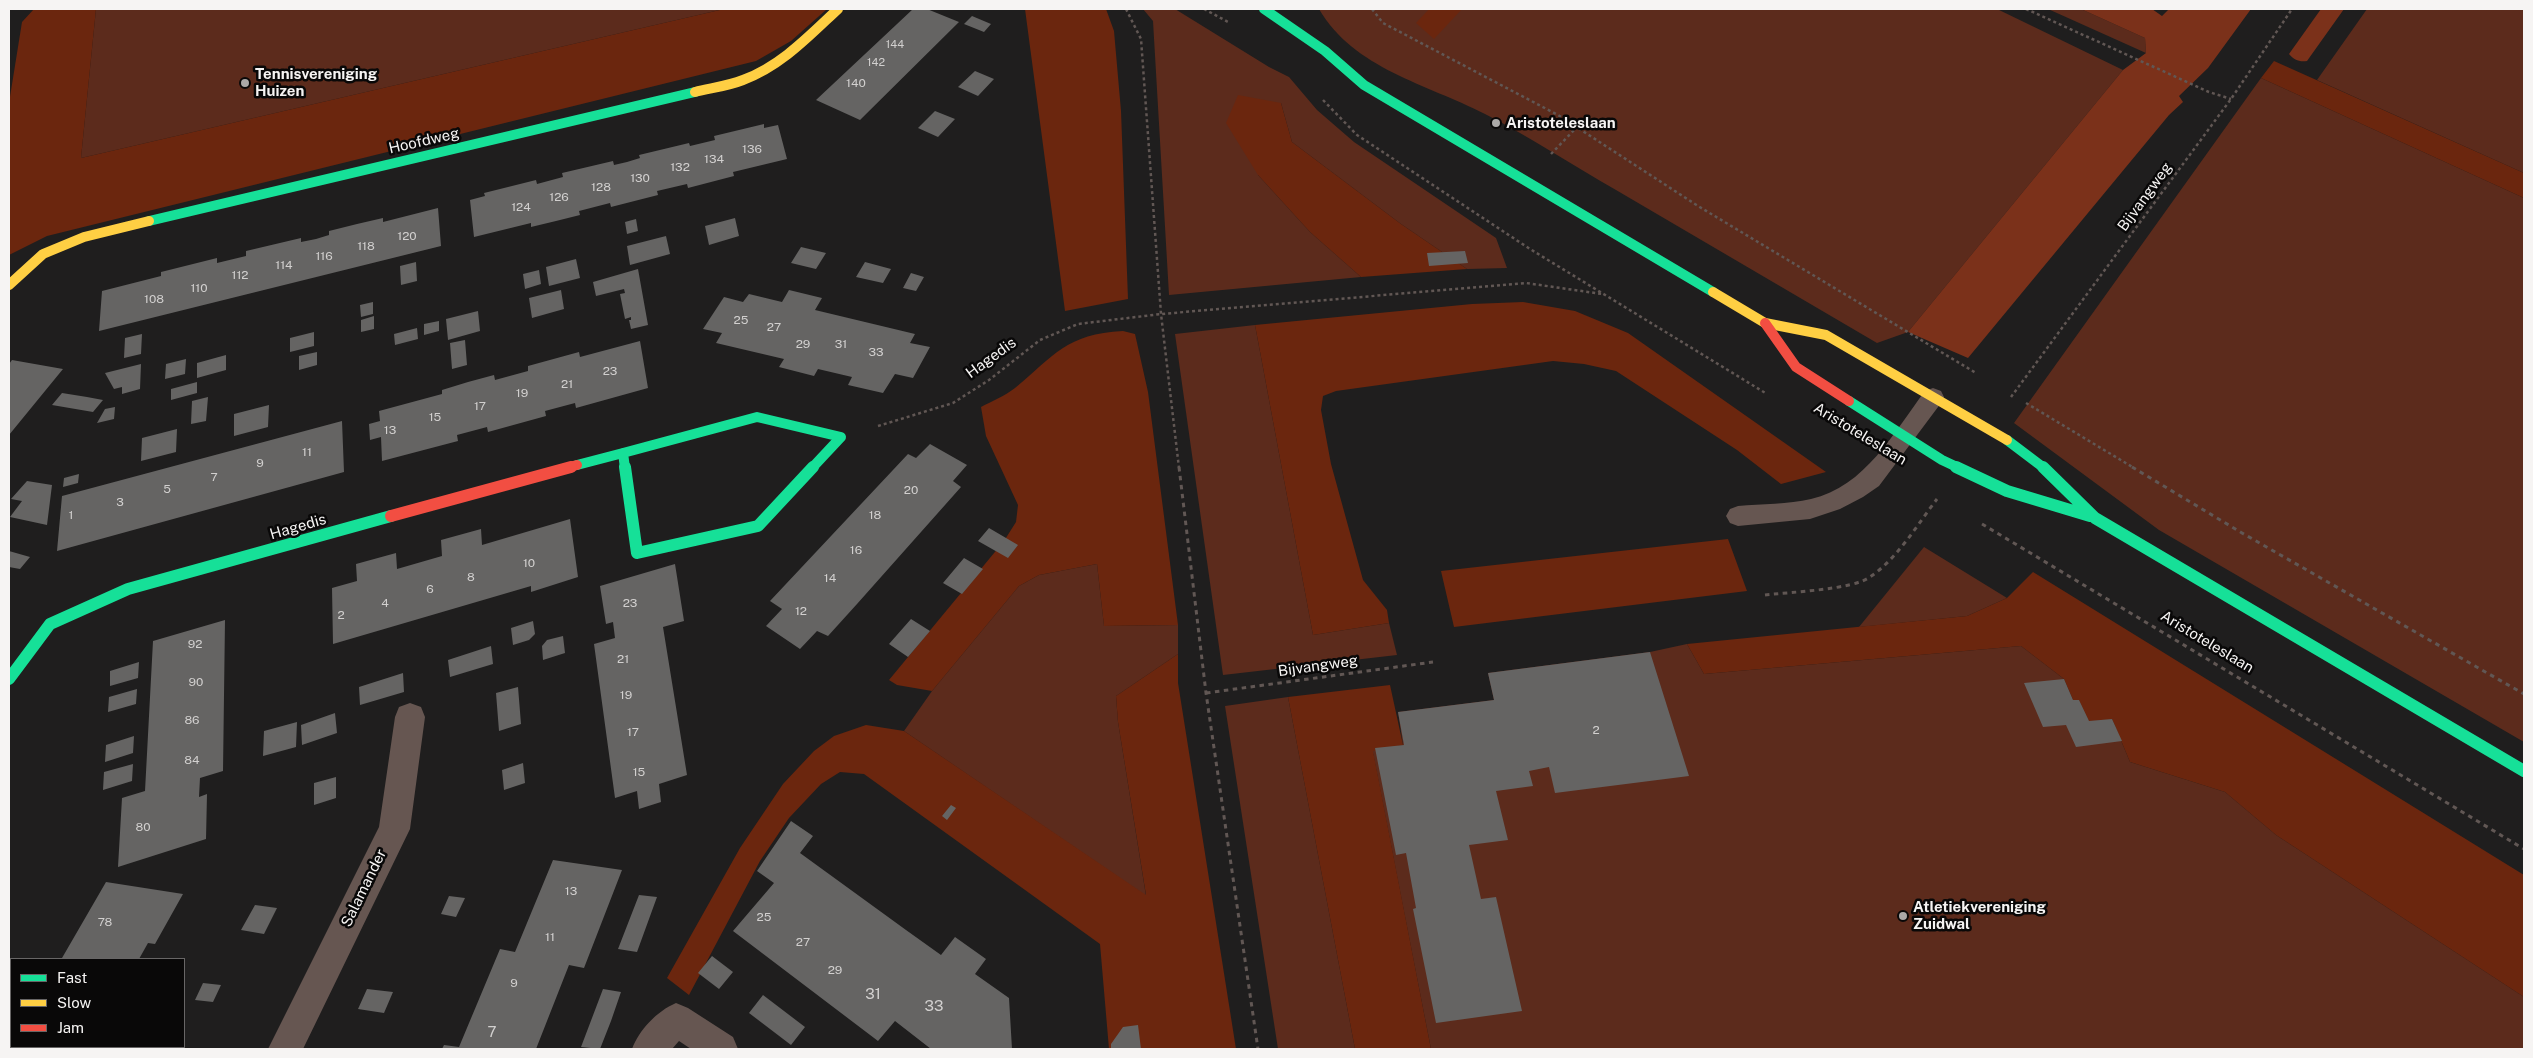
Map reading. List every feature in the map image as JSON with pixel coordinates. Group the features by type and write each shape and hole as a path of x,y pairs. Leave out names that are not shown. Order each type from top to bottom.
{"street":[{"name":"Hoofdweg","path":"9,285 43,254 84,237 743,80 759,74 776,63 838,9"},
{"name":"Aristoteleslaan","path":"1264,9 1325,51 1364,85 1765,323 1826,335 1988,427 2038,462 2095,518 2524,771"},
{"name":"Aristoteleslaan","path":"1765,323 1796,367 1958,468 2007,492 2095,518"},
{"name":"Hagedis","path":"9,678 50,624 128,589 623,452 757,417 841,437"},
{"path":"623,452 637,553 758,526 841,437"},
{"name":"Salamander","path":"285,1049 394,829 410,717"},
{"path":"649,1049 676,1020 721,1049"}],"lane":[{"path":"1738,516 1810,509 1832,502 1863,484 1882,465 1933,397"}],"path":[{"path":"1126,9 1141,39 1161,314 1206,693 1258,1049"},
{"path":"1204,9 1231,24"},
{"path":"1372,9 1383,23 1558,114 1698,206 1978,375"},
{"path":"2026,9 2209,92 2231,98"},
{"name":"Bijvangweg","path":"1988,427 2231,98 2292,9"},
{"path":"1316,93 1357,135 1530,249 1772,398"},
{"path":"1550,154 1577,128"},
{"name":"Hagedis","path":"841,437 953,403 989,380 1040,340 1078,324 1161,314 1526,283 1605,294"},
{"path":"2004,390 2242,533 2524,694"},
{"name":"Aristoteleslaan","path":"1882,465 1946,503"},
{"path":"1765,595 1840,586 1869,578 1900,548 1938,498"},
{"name":"Aristoteleslaan","path":"1980,523 2524,849"},
{"name":"Bijvangweg","path":"1206,693 1433,662"}],"shaded area":[{"path":"34,9 96,9 81,158 724,9 827,9 791,41 756,61 47,236 9,255 9,103 22,22"},
{"name":"Tennisvereniging Huizen","path":"96,9 724,9 81,158"},
{"path":"1025,9 1106,9 1114,31 1121,111 1128,299 1065,311"},
{"path":"1143,9 1175,9 1269,67 1289,77 1317,110 1354,142 1496,238 1507,268 1467,269 1401,224 1292,142 1281,103 1258,175 1310,232 1361,277 1169,295 1153,21"},
{"path":"1319,9 1997,9 2123,70 1908,332 1877,343 1518,132 1463,103 1393,73 1372,61 1334,30"},
{"path":"1429,9 1462,9 1434,39 1416,23"},
{"path":"2048,9 2081,9 2145,38 2146,53"},
{"path":"2081,9 2152,9 2162,16 2169,9 2251,9 2208,68 2179,96 2183,102 2169,115 1968,358 1908,332 2123,70 2146,53 2145,38"},
{"path":"2321,9 2344,9 2307,61 2299,61 2289,54"},
{"path":"2367,9 2524,9 2524,173 2317,80"},
{"path":"2274,61 2524,173 2524,198 2261,78"},
{"path":"2261,78 2524,198 2524,742 2159,530 2014,423"},
{"path":"1238,95 1281,103 1292,142 1401,224 1467,269 1361,277 1310,232 1258,175 1226,123"},
{"path":"1523,302 1575,311 1628,333 1826,472 1781,484 1737,450 1616,371 1584,364 1553,361 1336,391 1323,396 1321,410 1331,464 1363,580 1387,610 1389,623 1313,635 1255,325 1472,304"},
{"path":"1255,325 1313,635 1389,623 1397,655 1223,675 1175,334"},
{"path":"1123,331 1135,334 1148,392 1178,625 1104,626 1097,564 1039,575 1019,586 932,691 897,685 889,680 1004,541 1016,522 1018,505 986,436 981,407 1011,391 1052,356 1074,342 1104,333"},
{"path":"1728,539 1747,591 1454,627 1441,571"},
{"path":"1924,547 2007,598 1967,616 1859,627"},
{"path":"1097,564 1104,626 1178,625 1178,654 1116,696 1118,722 1146,896 904,731 932,691 1019,586 1039,575"},
{"path":"2033,572 2524,875 2524,997 2276,835 2225,792 2130,762 2112,719 2089,721 2079,700 2073,700 2064,679 2021,646 1704,674 1687,644 1967,616 2007,598"},
{"name":"Atletiekvereniging Zuidwal","path":"1687,644 1704,674 2021,646 2064,679 2073,700 2079,700 2112,719 2130,762 2225,792 2276,835 2524,997 2524,1049 1431,1049 1372,748 1403,745 1398,712 1494,700 1488,673 1650,652"},
{"path":"1178,654 1178,683 1236,1049 1109,1049 1100,944 864,774 840,772 821,784 789,818 760,861 689,995 667,978 740,848 783,784 814,751 834,736 866,725 904,731 1146,895 1118,722 1116,696"},
{"path":"1390,685 1403,745 1373,751 1431,1049 1355,1049 1288,697"},
{"path":"1288,697 1355,1049 1278,1049 1225,706"}],"building":[{"path":"913,9 927,9 959,22 860,120 816,100"},
{"path":"972,16 991,24 984,32 964,24"},
{"path":"975,71 994,79 978,96 958,87"},
{"path":"935,111 955,119 938,137 918,128"},
{"path":"764,124 764,128 778,125 787,159 733,172 734,176 688,188 687,184 657,191 658,195 611,207 610,203 579,211 580,215 556,221 531,227 531,223 474,237 470,200 485,196 484,193 536,180 537,184 563,177 562,173 613,161 614,165 627,162 640,158 639,155 689,143 690,146 715,140 714,136"},
{"path":"438,208 441,246 99,331 102,291 161,276 161,272 217,258 217,263 246,256 246,251 301,238 301,242 316,239 329,235 329,231 383,218 383,222"},
{"path":"735,218 739,236 709,245 705,226"},
{"path":"636,219 638,231 627,234 625,222"},
{"path":"666,236 670,254 630,265 627,246"},
{"path":"801,247 826,253 816,269 791,263"},
{"path":"1465,251 1468,263 1429,266 1427,253"},
{"path":"576,259 580,278 549,286 546,267"},
{"path":"416,262 417,281 401,285 400,266"},
{"path":"865,262 891,269 883,283 856,277"},
{"path":"638,269 648,325 631,329 629,320 631,320 631,317 625,319 620,294 625,293 624,289 596,296 593,282"},
{"path":"539,270 541,284 525,289 523,274"},
{"path":"911,273 924,277 916,291 903,288"},
{"path":"561,290 564,309 532,318 529,298"},
{"path":"789,290 822,298 815,310 915,334 910,343 930,347 913,378 895,374 883,393 848,385 852,377 818,369 814,376 779,367 784,359 716,343 722,333 703,329 724,297 743,302 749,294 782,302"},
{"path":"373,302 373,314 361,317 360,305"},
{"path":"478,311 480,331 448,340 446,319"},
{"path":"374,316 374,329 361,332 361,320"},
{"path":"439,321 439,331 424,335 424,324"},
{"path":"417,328 418,339 395,345 394,334"},
{"path":"314,332 314,346 290,352 290,338"},
{"path":"142,334 141,354 124,358 125,338"},
{"path":"465,340 467,365 452,369 450,343"},
{"path":"640,341 648,388 576,408 575,403 545,411 546,416 488,432 487,427 457,435 458,441 382,461 381,437 370,440 369,424 380,421 379,411 442,394 442,390 494,375 495,380 528,371 528,366 579,352 580,357"},
{"path":"317,352 317,365 299,370 299,356"},
{"path":"226,355 226,370 197,378 197,363"},
{"path":"186,359 185,374 165,379 166,364"},
{"path":"12,360 63,369 9,435 9,364"},
{"path":"141,364 140,389 122,394 122,387 114,389 105,373"},
{"path":"197,382 197,393 171,400 171,389"},
{"path":"62,393 103,400 93,412 52,405"},
{"path":"208,397 206,421 191,424 192,401"},
{"path":"269,405 268,427 234,436 234,414"},
{"path":"115,407 114,419 97,423 105,409"},
{"path":"342,421 344,472 57,551 62,496"},
{"path":"177,429 176,452 141,461 142,438"},
{"path":"930,444 967,465 953,481 961,487 857,604 828,636 817,631 800,649 766,626 782,609 770,601 908,454 916,458"},
{"path":"79,474 78,483 63,487 64,478"},
{"path":"27,481 52,485 47,525 10,517 22,501 11,499"},
{"path":"570,519 578,577 531,592 531,586 333,644 332,588 357,581 356,564 396,553 397,569 442,556 441,540 481,529 482,545"},
{"path":"989,528 1018,545 1008,558 978,541"},
{"path":"9,551 30,557 20,569 9,567"},
{"path":"964,558 983,569 962,594 943,583"},
{"path":"675,564 684,621 663,627 687,775 659,784 661,802 639,809 637,791 615,798 594,644 615,638 613,622 606,624 600,586"},
{"path":"911,619 930,631 908,657 889,644"},
{"path":"225,620 223,771 200,778 199,797 207,794 206,839 118,867 122,798 145,791 153,641"},
{"path":"533,621 535,634 529,640 513,645 511,628"},
{"path":"563,636 565,653 543,660 542,646 547,640"},
{"path":"491,646 493,664 450,677 448,660"},
{"path":"1650,652 1689,776 1555,793 1549,767 1529,771 1533,786 1496,791 1508,840 1469,845 1481,899 1496,897 1522,1011 1436,1023 1413,909 1416,908 1406,853 1396,855 1375,748 1404,745 1398,712 1494,700 1488,673"},
{"path":"139,662 138,678 110,686 110,671"},
{"path":"403,673 404,692 360,705 359,687"},
{"path":"2064,679 2073,700 2079,700 2089,721 2112,719 2122,741 2076,747 2066,725 2043,727 2024,683"},
{"path":"518,687 521,724 499,731 496,693"},
{"path":"137,689 136,704 108,712 109,697"},
{"path":"335,713 337,733 302,745 301,725"},
{"path":"297,722 296,747 263,756 264,731"},
{"path":"134,736 133,753 105,762 106,745"},
{"path":"523,763 525,783 504,790 502,770"},
{"path":"133,764 132,781 103,790 104,772"},
{"path":"336,777 336,798 314,805 314,783"},
{"path":"951,805 956,808 947,820 942,816"},
{"path":"791,821 813,836 800,853 941,955 955,937 986,959 975,974 1009,998 1012,1049 931,1049 895,1021 878,1041 733,931 774,883 757,871"},
{"path":"553,860 622,870 584,968 569,965 536,1049 442,1049 444,1045 459,1047 500,949 515,952"},
{"path":"106,882 183,894 155,944 148,943 140,958 62,958"},
{"path":"639,895 657,897 637,952 618,949"},
{"path":"449,896 465,898 456,917 441,914"},
{"path":"255,905 277,908 264,934 241,930"},
{"path":"712,956 733,972 719,989 698,973"},
{"path":"203,983 221,985 213,1002 195,1000"},
{"path":"367,989 393,992 384,1013 358,1009"},
{"path":"603,989 621,992 611,1021 600,1049 581,1047"},
{"path":"763,995 805,1027 791,1045 749,1013"},
{"path":"1138,1025 1141,1049 1111,1049 1111,1044 1123,1027"},
{"path":"32,1048 112,1048 112,1049"}],"traffic: fast":[{"path":"1264,9 1325,51 1364,85 1713,292"},
{"path":"149,221 695,92"},
{"path":"1849,401 1942,460 2007,491 2090,516"},
{"path":"577,465 757,417 841,437 758,526 637,553 623,452"},
{"path":"2007,440 2038,462 2095,518 2524,771"},
{"path":"9,679 50,624 128,589 391,516"}],"traffic: slow":[{"path":"695,92 743,80 770,67 806,39 838,9"},
{"path":"9,285 43,254 84,237 149,221"},
{"path":"1713,292 1765,323 1826,335 1988,427 2007,440"}],"traffic: jam":[{"path":"1765,323 1796,367 1849,401"},
{"path":"391,516 577,465"}],"place":[{"name":"Tennisvereniging Huizen","path":"245,83"},
{"name":"Aristoteleslaan","path":"1496,123"},
{"name":"Atletiekvereniging Zuidwal","path":"1903,916"}]}
